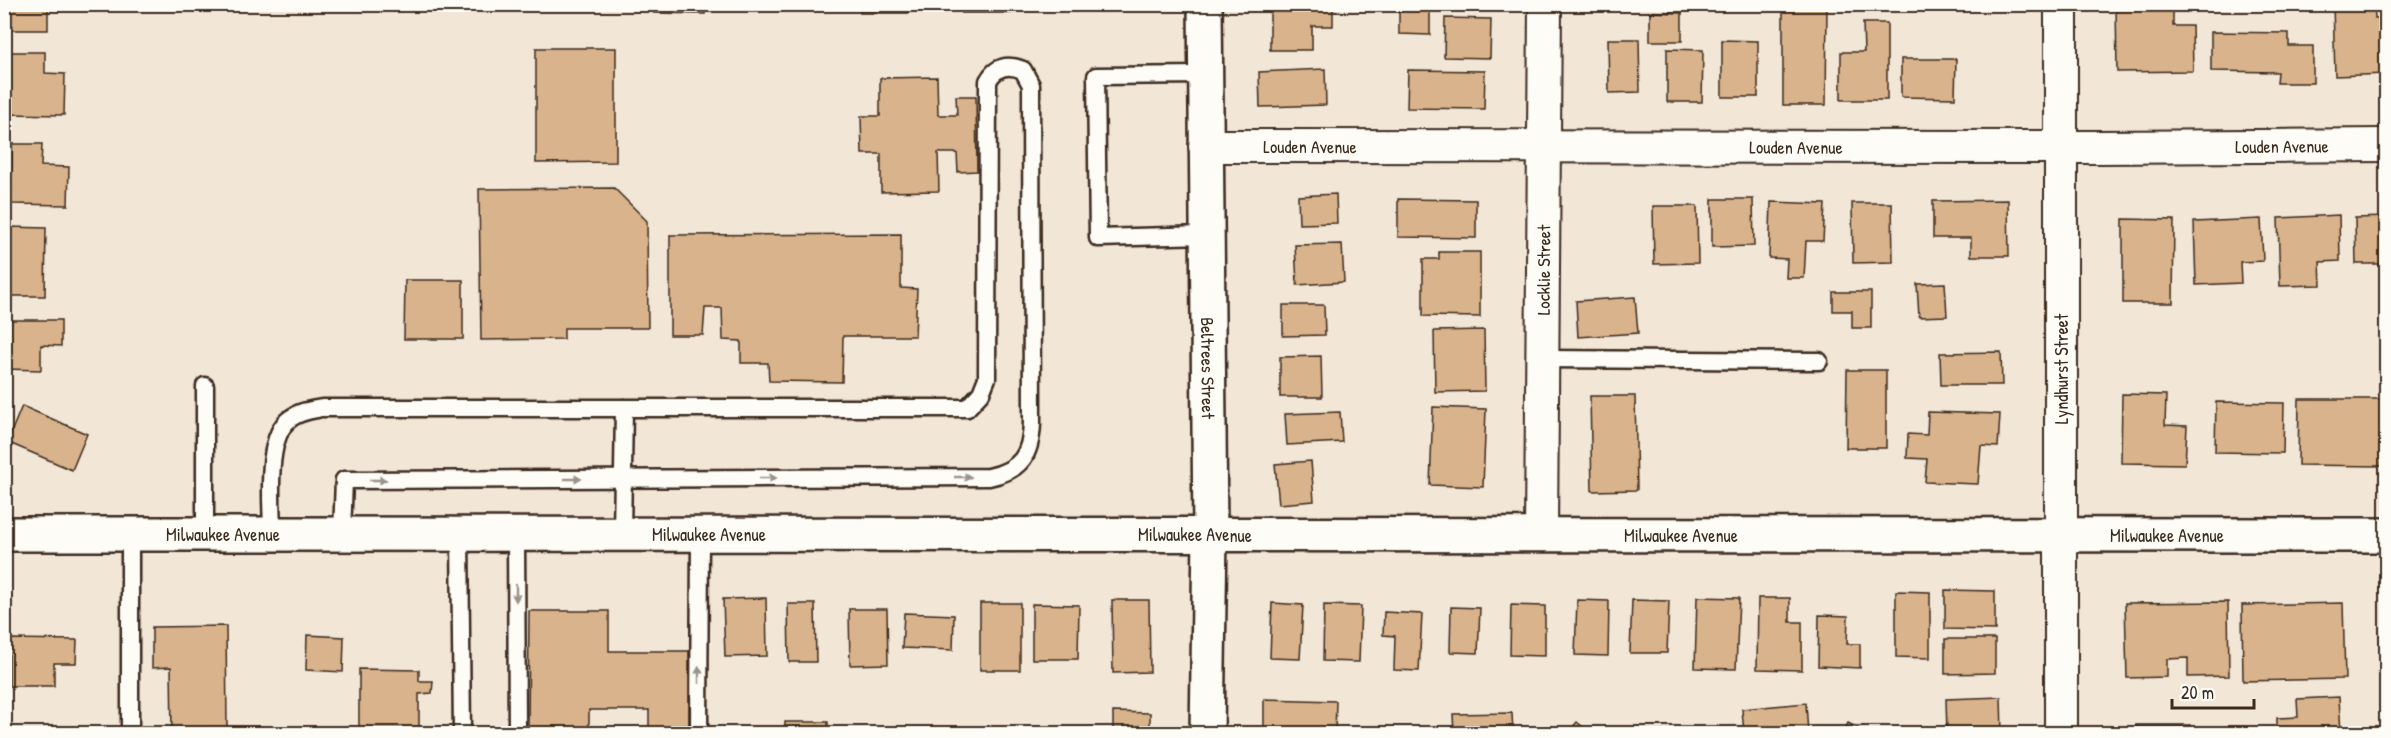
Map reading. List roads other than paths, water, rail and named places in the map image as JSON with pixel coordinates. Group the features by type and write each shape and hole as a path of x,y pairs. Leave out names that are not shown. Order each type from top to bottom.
{"street":[{"name":"Beltrees Street","path":"1205,4 1210,534 1208,734"},
{"name":"Locklie Street","path":"1541,534 1545,4"},
{"name":"Lyndhurst Street","path":"2061,4 2061,734"},
{"name":"Louden Avenue","path":"1205,146 2386,145"},
{"name":"Milwaukee Avenue","path":"4,534 2386,535"}],"lane":[{"path":"272,534 274,444 290,418 304,411 322,408 966,408 981,393 987,378 988,81 992,74 1004,67 1023,70 1031,85 1032,441 1026,455 1015,466 1003,474 988,477 344,480 342,534"},
{"path":"1205,75 1096,76 1098,238 1206,235"},
{"path":"1542,359 1819,361"},
{"path":"205,386 205,534"},
{"path":"622,534 624,408"},
{"path":"130,534 130,734"},
{"path":"460,534 462,734"},
{"path":"516,534 517,734"},
{"path":"699,534 699,734"}]}
